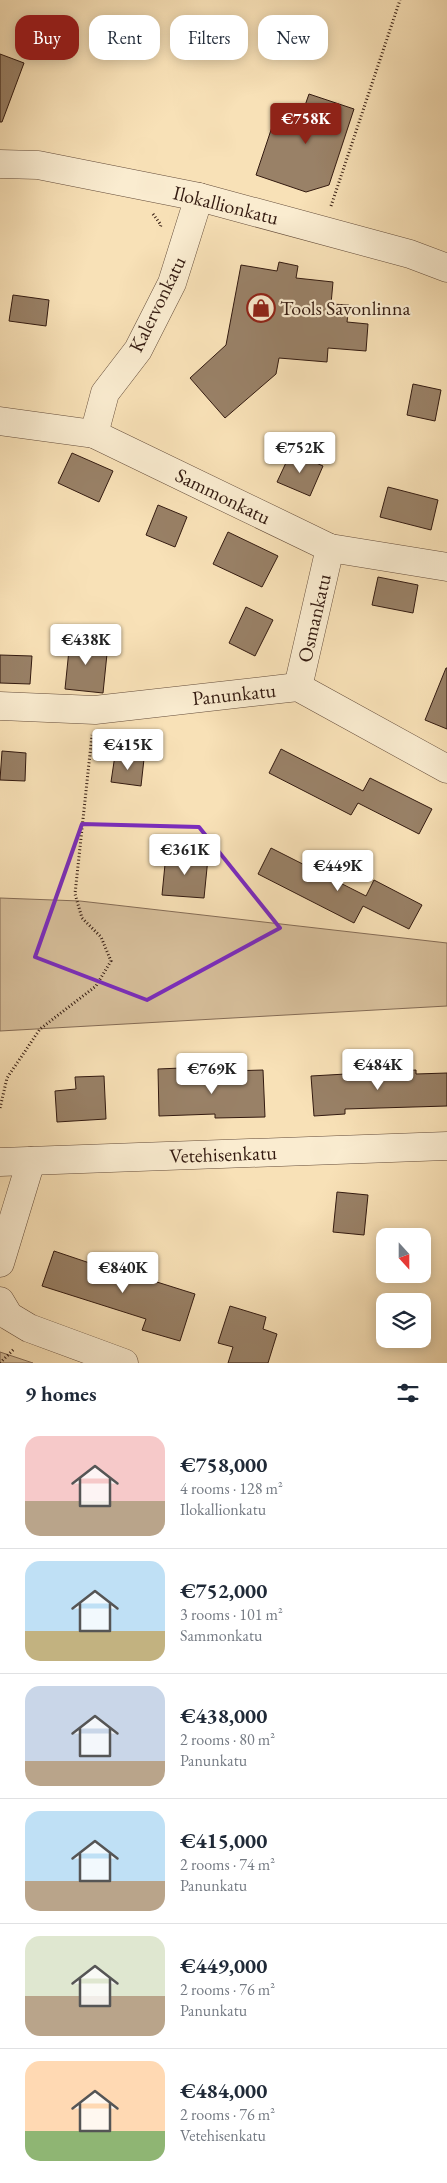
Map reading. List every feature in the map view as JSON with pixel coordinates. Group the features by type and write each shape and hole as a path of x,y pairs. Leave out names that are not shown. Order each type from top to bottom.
{"street":[{"name":"Ilokallionkatu","path":"0,164 38,165 199,197 410,254 447,268"},
{"name":"Kalervonkatu","path":"94,434 105,393 138,350 172,283 199,197"},
{"name":"Sammonkatu","path":"0,421 94,434 330,548 447,567"},
{"name":"Osmankatu","path":"298,687 330,548"},
{"name":"Panunkatu","path":"0,706 95,710 298,687 447,769"},
{"name":"Vetehisenkatu","path":"0,1162 447,1146"},
{"path":"0,1262 31,1161"},
{"path":"0,1301 9,1316 29,1328 124,1363"}],"path":[{"path":"322,230 400,0"},
{"path":"0,1108 7,1078 40,1029 96,986 111,961 101,937 82,918 75,894 95,710"}],"highlighted area":[{"path":"82,824 199,827 280,928 147,1000 35,957"}],"shaded area":[{"path":"0,898 80,901 447,943 447,1006 0,1031"},
{"path":"0,1352 33,1363 0,1363"}],"building":[{"path":"0,54 24,63 2,122 0,122"},
{"path":"309,94 354,109 329,185 306,192 256,175 279,106 302,114"},
{"name":"Tools Savonlinna","path":"279,262 298,266 296,278 333,282 331,304 349,305 347,322 368,324 366,351 328,348 327,362 279,358 276,374 225,418 190,378 226,345 241,265 277,271"},
{"path":"13,295 49,300 46,326 9,321"},
{"path":"413,384 441,390 435,421 407,415"},
{"path":"291,452 323,466 310,496 277,482"},
{"path":"72,453 113,471 99,502 58,483"},
{"path":"388,487 438,500 431,530 380,517"},
{"path":"158,505 187,517 175,547 146,535"},
{"path":"228,532 278,556 262,587 213,564"},
{"path":"378,577 418,585 413,613 372,605"},
{"path":"246,607 273,620 255,656 229,643"},
{"path":"70,640 108,644 103,693 65,689"},
{"path":"0,655 32,656 30,684 0,683"},
{"path":"447,668 447,729 425,720"},
{"path":"281,749 363,791 370,778 432,809 419,834 358,803 351,815 269,773"},
{"path":"2,751 26,753 25,781 0,780"},
{"path":"115,755 144,759 141,786 111,782"},
{"path":"271,848 366,896 374,880 422,905 409,929 363,906 354,923 258,874"},
{"path":"166,854 208,858 204,898 162,895"},
{"path":"181,1068 182,1083 230,1082 230,1071 263,1070 265,1117 215,1118 215,1114 159,1116 158,1069"},
{"path":"416,1070 416,1074 447,1073 447,1106 345,1109 345,1114 314,1116 311,1076"},
{"path":"104,1076 106,1119 57,1122 55,1091 76,1089 75,1077"},
{"path":"337,1192 368,1195 364,1235 333,1232"},
{"path":"54,1251 140,1280 141,1277 195,1294 180,1341 142,1330 146,1319 42,1286"},
{"path":"230,1306 266,1317 263,1329 277,1334 268,1363 228,1363 233,1347 218,1343"}],"place":[{"name":"Tools Savonlinna","path":"261,308"}]}
